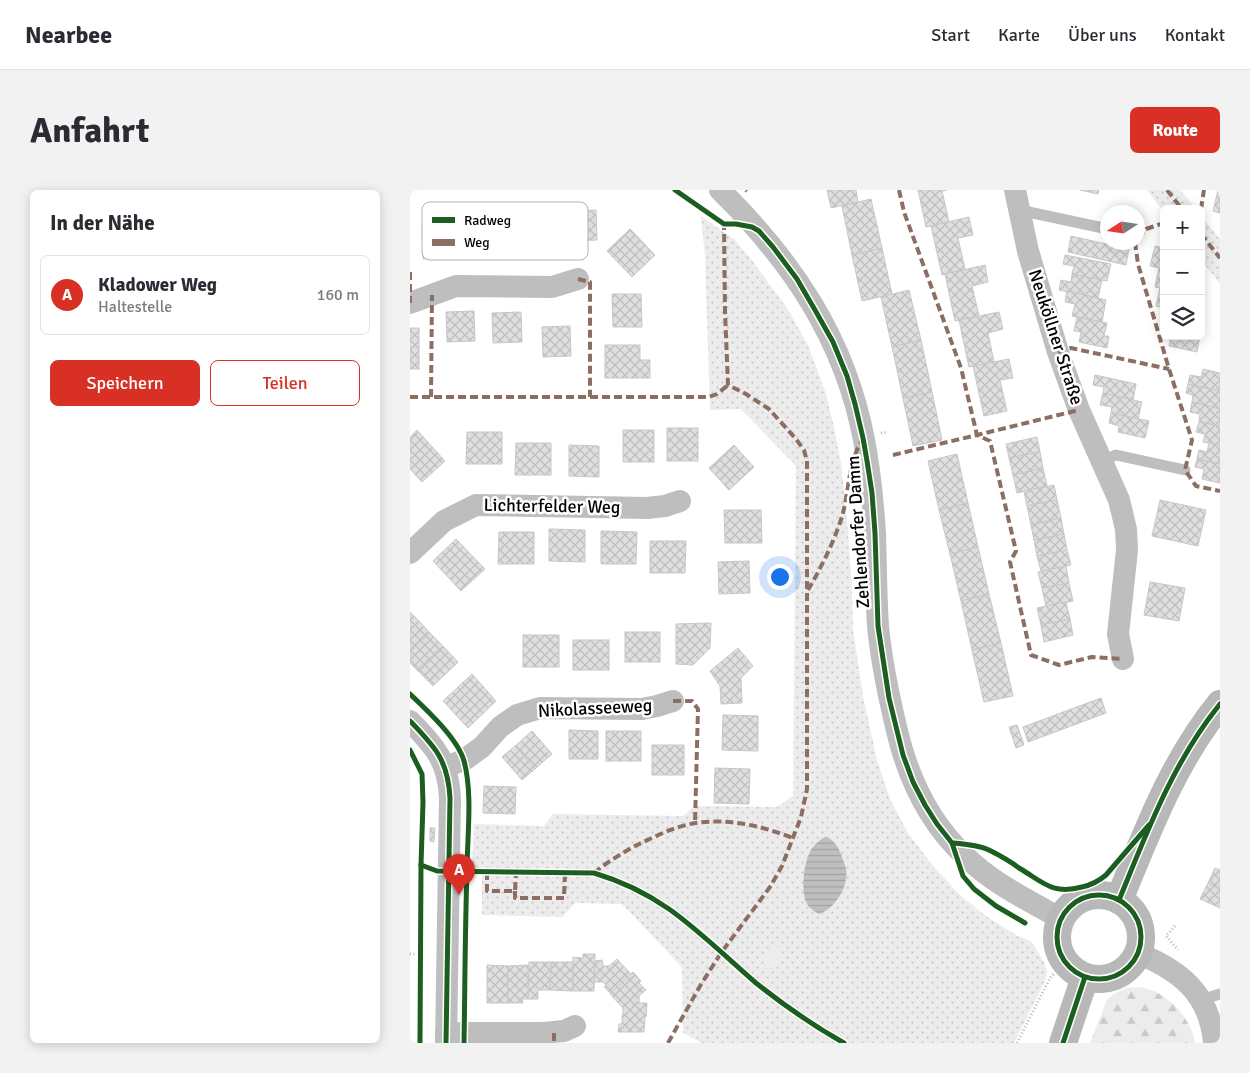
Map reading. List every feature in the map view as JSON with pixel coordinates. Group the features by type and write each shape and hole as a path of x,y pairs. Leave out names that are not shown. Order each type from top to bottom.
{"main road":[{"path":"1118,900 1149,825 1183,756 1220,704"},
{"path":"1092,896 1106,896 1118,900 1136,918 1140,929 1141,941 1138,953 1122,973 1110,978 1097,980 1085,977 1072,970 1063,960 1058,947 1057,933 1061,919 1068,908 1079,900 1092,896"},
{"path":"1063,1043 1085,977"}],"street":[{"name":"Zehlendorfer Damm","path":"720,190 742,198 773,247 797,279 833,342 847,376 863,438 872,493 878,626 889,698 903,755 913,782 937,824 980,870 1061,919"},
{"name":"Neuköllner Straße","path":"1017,200 1028,251 1058,352 1078,410 1119,500 1126,529 1127,550 1118,634 1123,659"},
{"path":"410,303 456,286 552,286 578,279"},
{"name":"Lichterfelder Weg","path":"410,553 444,521 476,505 647,508 665,506 680,500"},
{"name":"Nikolasseeweg","path":"445,767 464,760 482,747 500,727 517,715 540,708 642,709 673,701"},
{"path":"410,721 438,753 445,767 449,782 446,1038 544,1033 564,1031 575,1026"},
{"path":"1138,953 1156,960 1210,997 1214,1043"}],"lane":[{"name":"Neuköllner Straße","path":"1017,200 1100,226"},
{"path":"1102,461 1116,455 1185,470"}],"path":[{"path":"1166,936 1175,926"},
{"path":"410,954 421,954"},
{"path":"1017,1043 1050,978 1054,974"}],"green space":[{"path":"1147,190 1180,190 1193,205 1160,205 1160,207"},
{"path":"701,216 734,239 787,308 808,345 826,394 841,463 847,518 853,630 863,696 877,760 890,799 908,833 934,867 961,896 990,919 1030,941 1045,964 1047,972 1045,981 1014,1043 702,1043 683,1033 682,967 622,904 575,903 562,917 482,915 482,868 472,868 474,824 544,826 553,814 683,816 694,806 777,807 793,796 796,466 741,409 710,410 705,255"},
{"path":"1205,221 1220,239 1220,284 1205,265"},
{"path":"771,944 782,949 773,971 762,966"},
{"path":"1141,987 1160,994 1176,1007 1189,1024 1195,1043 1090,1043 1107,1000 1126,988"}],"shaded area":[{"path":"825,837 833,841 841,854 846,867 846,876 840,896 830,907 819,914 807,904 803,883 805,866 810,852"}],"building":[{"path":"827,190 856,190 858,202 831,208"},
{"path":"918,190 947,190 942,191 949,222 926,227"},
{"path":"1080,190 1099,190 1098,194"},
{"path":"1218,190 1220,190 1220,213 1213,211"},
{"path":"871,199 882,248 852,255 842,206"},
{"path":"588,210 596,210 597,240 588,240"},
{"path":"969,217 973,235 958,238 965,269 942,275 931,226"},
{"path":"630,229 655,255 632,277 607,251"},
{"path":"1071,236 1100,242 1100,250 1129,250 1126,265 1068,252"},
{"path":"1155,246 1160,247 1160,268 1150,266"},
{"path":"882,248 892,294 862,301 852,255"},
{"path":"1065,255 1111,264 1107,281 1072,274 1074,266 1063,264"},
{"path":"985,265 988,282 972,286 979,316 955,321 945,274"},
{"path":"1159,268 1160,268 1160,288 1155,287"},
{"path":"1072,274 1102,280 1098,298 1059,290 1061,280 1071,282"},
{"path":"1160,288 1160,307 1156,306"},
{"path":"909,290 921,340 892,347 881,297"},
{"path":"1067,291 1106,300 1102,322 1072,316 1075,304 1065,302"},
{"path":"612,294 641,294 642,327 613,327"},
{"path":"474,311 475,341 447,342 446,312"},
{"path":"521,312 522,342 493,343 492,313"},
{"path":"999,312 1003,329 988,333 994,362 969,367 959,320"},
{"path":"1077,317 1107,323 1104,336 1109,336 1107,348 1079,342 1081,332 1074,331"},
{"path":"570,326 571,356 543,357 542,327"},
{"path":"410,328 419,328 419,369 410,369"},
{"path":"921,340 932,392 903,398 892,347"},
{"path":"1170,340 1199,340 1197,352 1169,346"},
{"path":"605,345 640,345 640,360 650,360 650,378 605,378"},
{"path":"1009,359 1013,378 1000,380 1007,411 984,416 973,366"},
{"path":"1203,369 1220,373 1220,391 1188,384 1190,375 1201,377"},
{"path":"1095,375 1136,384 1133,400 1103,393 1104,387 1093,385"},
{"path":"1188,384 1220,391 1220,409 1192,402 1193,395 1186,393"},
{"path":"932,392 942,440 913,446 903,398"},
{"path":"1103,393 1142,402 1138,419 1111,413 1112,407 1100,405"},
{"path":"1192,402 1220,409 1220,426 1199,422 1200,414 1190,412"},
{"path":"1111,413 1149,421 1145,438 1118,432 1119,426 1109,423"},
{"path":"1199,422 1220,426 1220,445 1203,442 1205,434 1196,432"},
{"path":"667,428 698,428 698,461 667,461"},
{"path":"417,430 445,461 422,482 410,469 410,437"},
{"path":"623,430 654,430 654,462 623,462"},
{"path":"467,432 502,432 502,464 466,464"},
{"path":"1037,437 1040,452 1009,458 1006,444"},
{"path":"516,443 551,443 551,475 515,475"},
{"path":"1209,443 1220,445 1220,464 1197,459 1199,450 1207,452"},
{"path":"569,445 599,446 599,477 569,476"},
{"path":"734,445 754,467 729,490 709,468"},
{"path":"1040,452 1043,468 1013,475 1009,458"},
{"path":"957,454 968,503 939,510 928,461"},
{"path":"1197,459 1220,464 1220,483 1202,479 1204,469 1195,467"},
{"path":"1043,468 1047,486 1017,493 1013,475"},
{"path":"1054,485 1057,500 1027,506 1024,491"},
{"path":"1057,500 1061,518 1031,525 1027,506"},
{"path":"1160,500 1206,510 1198,546 1152,536"},
{"path":"968,503 978,547 950,554 939,510"},
{"path":"724,510 761,510 762,543 725,543"},
{"path":"1061,518 1064,534 1034,540 1031,525"},
{"path":"549,529 585,530 585,562 549,561"},
{"path":"601,531 637,532 636,564 601,564"},
{"path":"499,532 534,532 534,564 498,564"},
{"path":"1064,534 1067,550 1037,556 1034,540"},
{"path":"456,539 485,569 461,591 433,561"},
{"path":"650,541 686,541 685,573 650,573"},
{"path":"978,547 989,594 961,601 950,554"},
{"path":"1067,550 1071,565 1041,571 1037,556"},
{"path":"749,561 750,593 719,594 718,562"},
{"path":"1066,566 1069,583 1042,588 1038,572"},
{"path":"1150,582 1185,588 1179,621 1144,615"},
{"path":"1069,583 1073,601 1046,607 1042,588"},
{"path":"989,594 1001,643 972,650 961,601"},
{"path":"1066,602 1070,619 1041,625 1037,608"},
{"path":"410,612 419,621 410,629"},
{"path":"1070,619 1073,635 1044,642 1041,625"},
{"path":"419,621 430,633 410,652 410,629"},
{"path":"711,623 710,648 693,665 676,664 676,624"},
{"path":"625,632 660,632 660,662 625,662"},
{"path":"430,633 443,646 417,670 410,663 410,652"},
{"path":"523,635 559,635 559,667 523,667"},
{"path":"573,640 609,640 609,670 573,670"},
{"path":"1001,643 1013,696 984,702 972,650"},
{"path":"443,646 458,662 433,686 417,670"},
{"path":"738,648 753,666 741,678 742,703 721,704 720,686 710,671"},
{"path":"472,674 496,701 468,728 443,701"},
{"path":"1101,698 1106,713 1028,742 1023,727"},
{"path":"723,715 758,716 758,751 722,750"},
{"path":"1017,725 1024,745 1016,748 1009,727"},
{"path":"569,730 598,731 598,759 569,759"},
{"path":"532,731 552,754 535,769 515,746"},
{"path":"606,731 641,731 641,761 606,761"},
{"path":"652,745 684,745 684,775 652,775"},
{"path":"515,746 535,769 522,780 502,757"},
{"path":"715,768 750,769 749,804 714,803"},
{"path":"484,786 516,787 515,814 483,813"},
{"path":"430,828 435,828 434,842 430,841"},
{"path":"1215,868 1220,870 1220,889 1208,883"},
{"path":"1208,883 1220,889 1220,908 1200,899"},
{"path":"583,954 595,954 594,991 573,991 573,957 583,958"},
{"path":"617,959 631,974 611,994 604,987 606,985 603,982 594,982 595,961 602,960 603,966 609,966"},
{"path":"529,962 551,962 550,990 538,990 538,999 528,999"},
{"path":"551,962 573,962 573,991 550,990"},
{"path":"487,965 508,966 508,1003 487,1003"},
{"path":"528,965 528,999 522,999 523,1003 508,1003 508,966"},
{"path":"633,972 641,981 639,983 646,990 639,996 639,1003 647,1003 644,1032 618,1032 619,1024 622,1024 623,1008 610,994"}],"marked path":[{"path":"899,190 904,212 961,368 977,435 990,441 1016,551 1010,562 1031,655 1059,665 1092,657 1123,659"},
{"path":"1167,190 1179,205"},
{"path":"1202,205 1204,190"},
{"path":"668,1043 721,953 770,887 782,866 801,817 807,789 807,461 804,450 796,439 769,409 728,385 724,224 722,222"},
{"path":"1145,230 1160,224"},
{"path":"1205,239 1220,258"},
{"path":"1136,250 1138,264 1192,440 1185,470 1196,486 1220,491"},
{"path":"410,272 410,303"},
{"path":"578,279 590,282 590,397"},
{"path":"431,397 432,295"},
{"path":"1058,352 1071,348 1169,369"},
{"path":"410,397 709,397 717,394 728,385"},
{"path":"893,455 1079,410"},
{"path":"808,590 828,553 840,523 852,465 863,439"},
{"path":"673,701 692,701 698,709 695,823"},
{"path":"594,873 635,846 672,829 688,824 733,822 769,830 793,838"},
{"path":"487,872 487,891 515,891 516,872"},
{"path":"515,891 515,898 564,898 565,873"},
{"path":"554,1033 554,1043"}],"cycle path":[{"path":"675,190 724,224 752,227 759,231 797,279 833,342 847,376 867,461 875,533 878,626 889,698 903,755 913,782 925,805 952,843 963,876 974,889 996,906 1025,923"},
{"path":"410,694 449,734 461,752 467,774 469,816 464,1043"},
{"path":"1119,900 1162,798 1188,750 1220,704"},
{"path":"410,721 439,755 449,785 446,1043"},
{"path":"410,750 422,774 423,802 420,1043"},
{"path":"952,843 985,848 1048,886 1072,889 1092,884 1106,875 1149,825"},
{"path":"421,865 437,871 594,873 624,884 669,909 703,935 756,983 788,1007 844,1043"},
{"path":"1099,895 1115,898 1129,907 1138,921 1141,937 1138,953 1129,967 1115,976 1099,979 1083,976 1069,967 1060,953 1057,937 1060,921 1069,907 1083,898 1099,895"},
{"path":"1063,1043 1085,977"}],"place":[{"name":"Kladower Weg","path":"459,895"}]}
